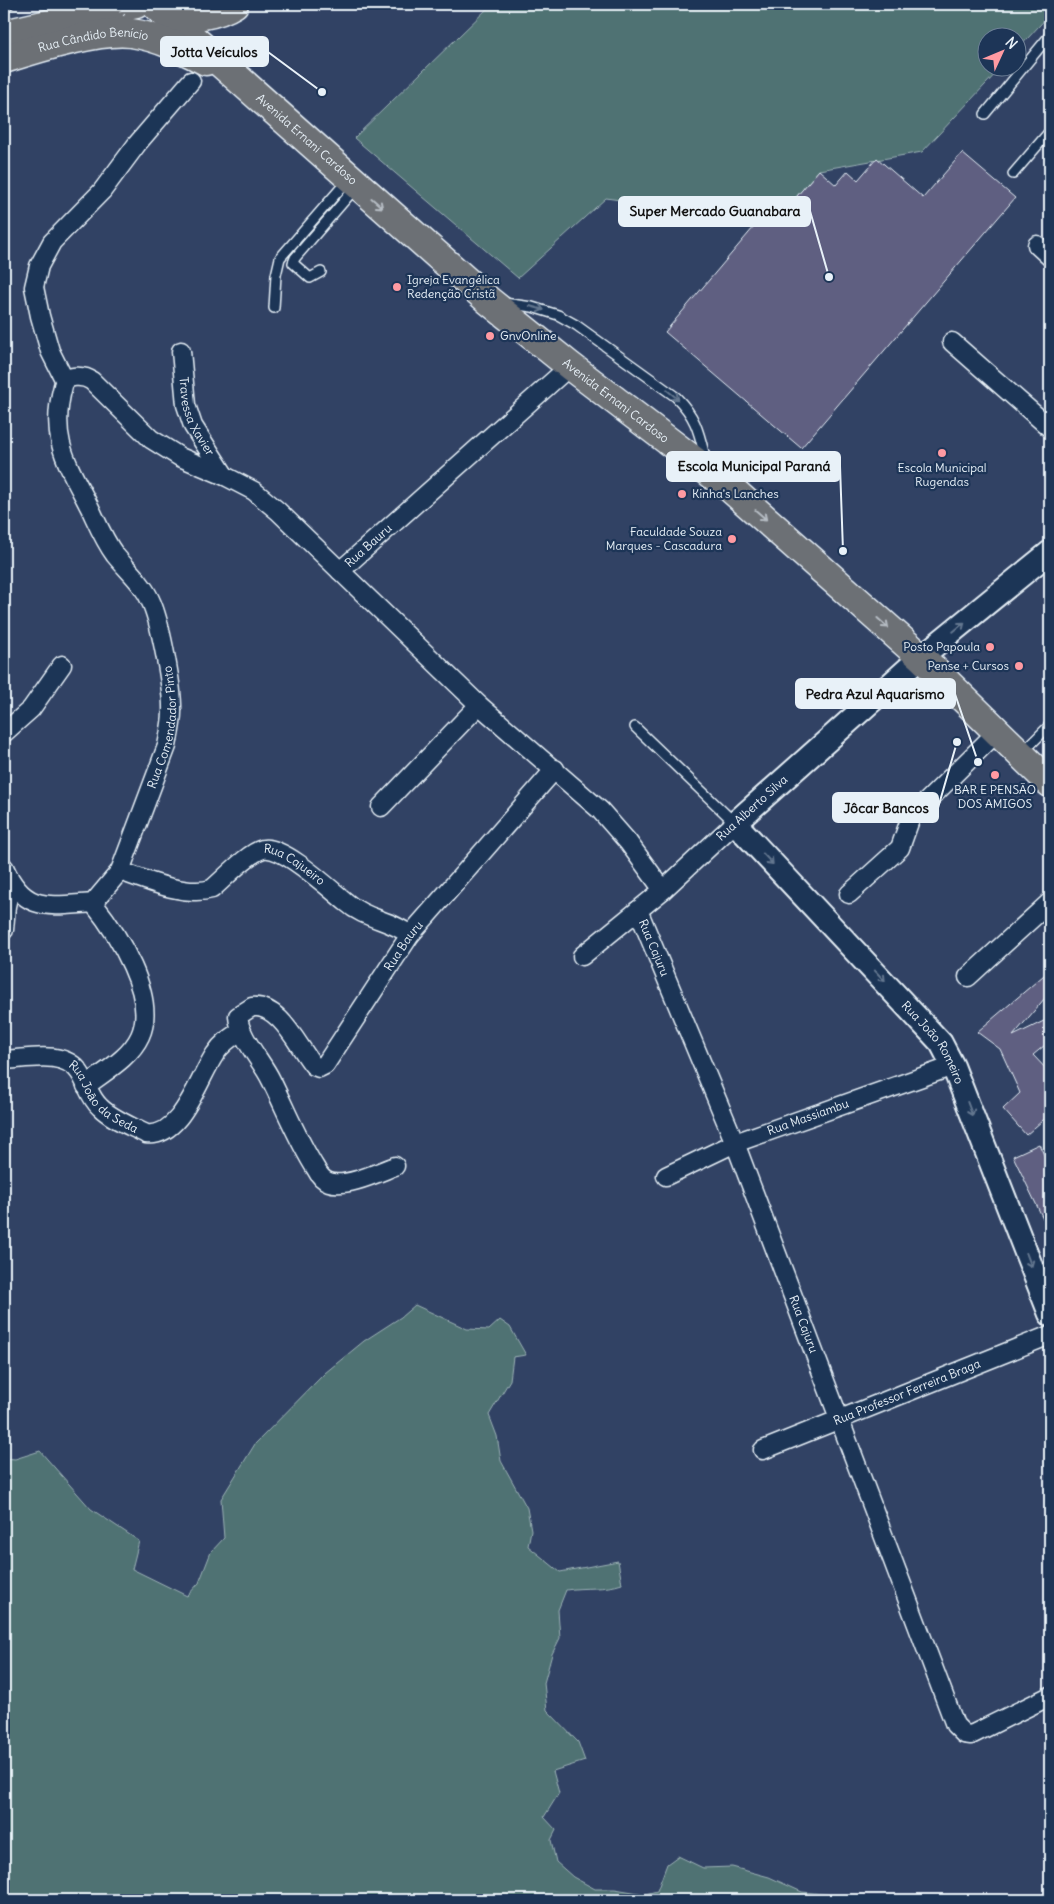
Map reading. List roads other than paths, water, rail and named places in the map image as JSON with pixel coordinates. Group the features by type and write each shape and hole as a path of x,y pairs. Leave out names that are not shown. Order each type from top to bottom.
{"main road":[{"path":"164,11 204,15 228,8 234,4"},
{"path":"4,34 131,10"},
{"name":"Avenida Ernani Cardoso","path":"164,11 353,182 489,301 570,366 737,494 921,657 1050,783"},
{"name":"Rua Cândido Benício","path":"4,59 57,44 103,35 131,33 173,45 236,77"}],"street":[{"path":"191,80 137,144 102,191 52,242 39,266 34,287 50,352 66,381 78,377 88,378 151,439 180,457 225,476 254,491 340,570"},
{"path":"1037,245 1050,257"},
{"path":"952,342 1050,428"},
{"name":"Travessa Xavier","path":"181,351 186,405 193,426 225,476"},
{"name":"Rua Bauru","path":"570,366 340,570 479,705 555,769 615,825 663,890"},
{"name":"Rua Comendador Pinto","path":"66,381 63,385 57,426 60,449 104,539 142,586 151,603 162,642 172,710 166,746 120,871 93,903"},
{"name":"Rua Alberto Silva","path":"582,956 663,890 921,657 1050,552"},
{"path":"4,733 31,710 62,665"},
{"path":"382,807 479,705"},
{"path":"849,894 900,848 911,817 998,731"},
{"name":"Rua Bauru","path":"241,1031 238,1019 240,1014 252,1007 262,1008 277,1017 314,1066 319,1068 325,1065 410,935 555,769"},
{"name":"Rua João Romeiro","path":"735,823 942,1043 953,1066 1050,1314"},
{"name":"Rua Cajueiro","path":"120,871 162,885 203,891 212,889 255,852 269,849 278,851 296,863 361,914 396,925 410,935"},
{"path":"4,867 11,884 26,899 43,904 93,903 112,929 131,965 141,993 144,1014 140,1035 135,1044 115,1064 86,1086"},
{"path":"4,930 6,906 11,884"},
{"path":"968,977 1050,902"},
{"name":"Rua Cajuru","path":"638,910 735,1143 955,1725 964,1734 974,1734 1050,1696"},
{"path":"241,1031 271,1080 306,1152 321,1177 330,1182 339,1183 356,1180 395,1166"},
{"name":"Rua Joāo da Seda","path":"4,1060 56,1058 75,1067 98,1106 109,1115 146,1134 160,1133 179,1119 220,1048 241,1031"},
{"name":"Rua Massiambu","path":"666,1176 735,1143 953,1066"},
{"name":"Rua Professor Ferreira Braga","path":"763,1450 1050,1335"}],"lane":[{"path":"4,6 9,4"},
{"path":"986,114 1050,35"},
{"path":"1013,174 1050,132"},
{"path":"321,272 310,278 293,263 353,182"},
{"path":"274,308 276,275 280,258 353,182"},
{"path":"489,301 532,307 558,315 576,325 676,397 693,415 697,423 708,472"},
{"path":"1021,754 1050,725"},
{"path":"635,727 735,823"}],"place":[{"name":"Jotta Veículos","path":"322,92"},
{"name":"Super Mercado Guanabara","path":"829,277"},
{"name":"Igreja Evangélica Redenção Cristã","path":"397,287"},
{"name":"GnvOnline","path":"490,336"},
{"name":"Escola Municipal Rugendas","path":"942,453"},
{"name":"Kinha's Lanches","path":"682,494"},
{"name":"Faculdade Souza Marques - Cascadura","path":"732,539"},
{"name":"Escola Municipal Paraná","path":"843,551"},
{"name":"Posto Papoula","path":"990,647"},
{"name":"Pense + Cursos","path":"1019,666"},
{"name":"Jôcar Bancos","path":"957,742"},
{"name":"Pedra Azul Aquarismo","path":"978,762"},
{"name":"BAR E PENSÃO DOS AMIGOS","path":"995,775"}]}
